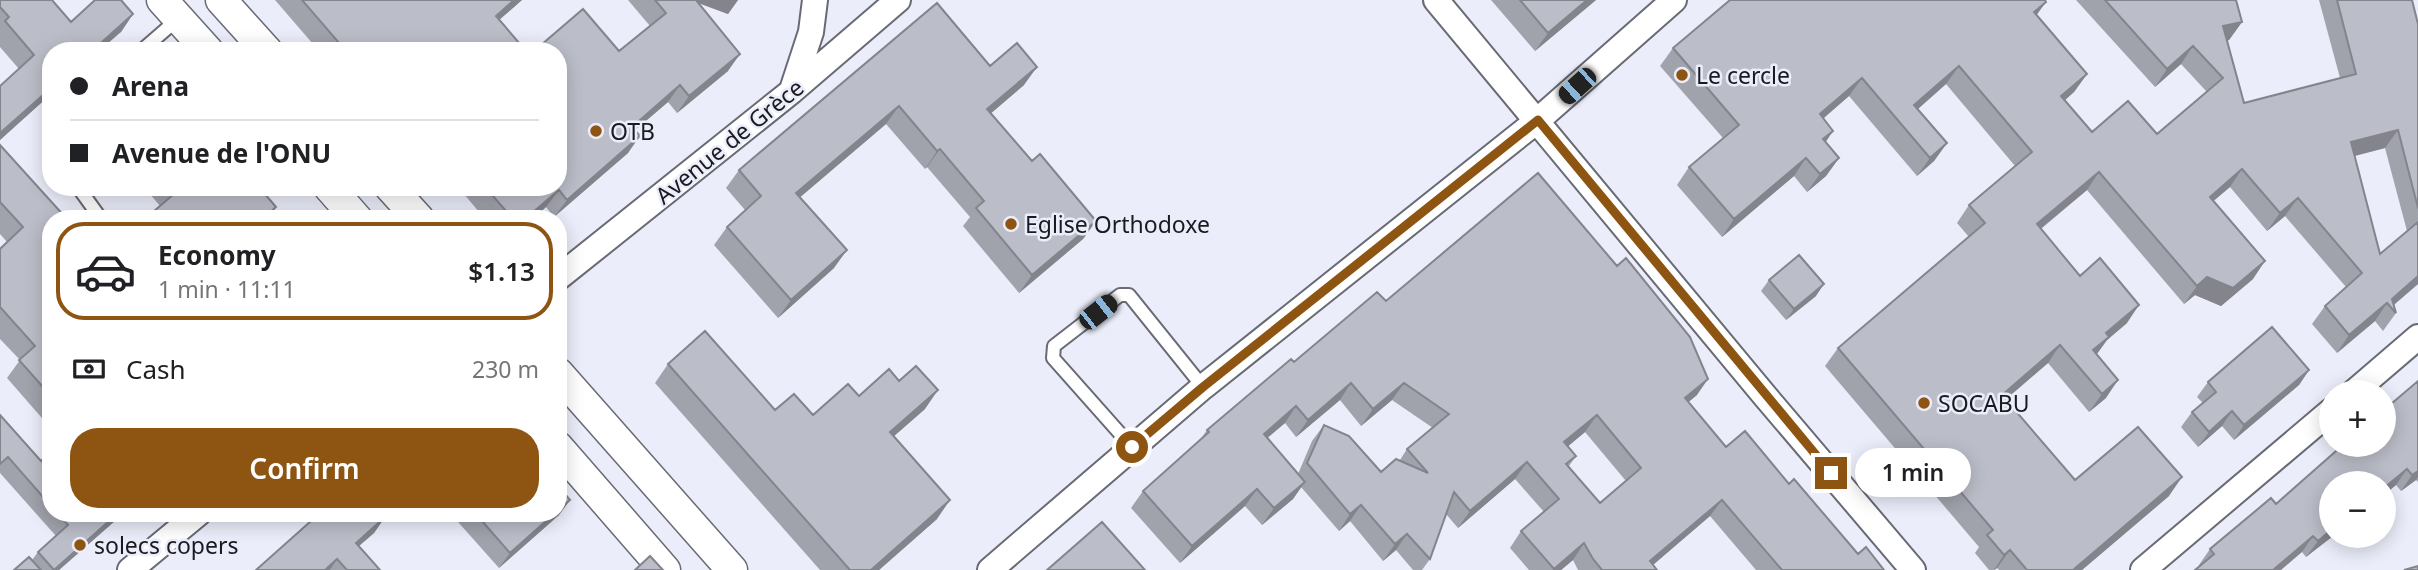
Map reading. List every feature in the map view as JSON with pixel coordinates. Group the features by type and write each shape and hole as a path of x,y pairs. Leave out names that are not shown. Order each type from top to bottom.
{"street":[{"path":"221,0 259,42"},
{"path":"792,91 811,32 815,0"},
{"name":"Avenue de Grèce","path":"567,271 792,91 898,0"},
{"path":"1436,0 1913,570"},
{"path":"990,570 1203,387 1538,120 1674,0"},
{"path":"170,9 200,42"},
{"path":"337,196 350,210"},
{"path":"398,196 411,210"},
{"path":"2368,380 2418,337"},
{"path":"567,383 732,570"},
{"path":"2143,570 2319,421"},
{"path":"567,457 665,570"},
{"path":"130,570 188,522"}],"lane":[{"path":"147,42 170,9"},
{"path":"1132,447 1053,358 1054,346 1120,295 1129,295 1203,387"}],"building":[{"path":"0,0 52,0 71,22 95,0 121,0 133,14 102,42 42,42 42,96 0,133 0,86 34,55 5,21 9,17 0,7"},
{"path":"302,0 514,0 496,16 518,42 338,42"},
{"path":"655,0 696,0 740,54 689,96 680,85 632,127 640,136 567,200 564,196 567,196 567,42 544,42 583,9 619,51 666,13"},
{"path":"1520,0 1587,0 1548,33"},
{"path":"1730,0 2045,0 2034,12 2087,74 2061,96 2092,132 2128,101 2157,134 2223,78 2193,46 2167,69 2105,0 2236,0 2242,22 2223,26 2244,103 2356,74 2337,0 2412,0 2418,24 2418,208 2398,130 2351,142 2380,254 2418,222 2418,276 2392,299 2396,313 2387,303 2349,335 2325,306 2362,273 2298,198 2280,213 2242,169 2210,197 2265,261 2233,288 2207,277 2197,286 2099,172 2037,224 2080,276 2100,258 2139,305 2106,333 2109,337 2093,350 2118,380 2102,394 2060,345 2002,395 2075,480 2138,427 2182,477 2073,570 2027,570 2010,550 2004,555 1987,535 1993,530 1838,348 1985,223 1969,205 2032,152 1959,66 1914,105 1947,143 1930,158 1862,78 1820,114 1833,131 1823,139 1839,158 1820,174 1806,158 1734,219 1689,167 1739,125 1673,48"},
{"path":"937,3 990,66 1017,43 1037,67 987,109 1032,161 1040,154 1096,221 1032,275 976,208 984,201 899,106 796,193 847,250 791,300 727,227 761,196 739,170"},
{"path":"0,145 42,191 42,196 46,196 59,210 42,210 42,386 19,360 35,346 0,307 0,249 23,227 0,202"},
{"path":"1538,173 1617,266 1626,258 1690,337 1708,379 1685,398 1726,447 1745,431 1789,484 1794,479 1858,554 1866,547 1884,570 1782,570 1722,500 1650,561 1657,570 1602,570 1584,543 1554,569 1521,531 1559,499 1527,462 1470,511 1454,492 1430,559 1407,534 1395,544 1361,505 1350,514 1307,463 1324,425 1349,436 1381,472 1396,459 1428,473 1407,449 1449,414 1404,383 1373,409 1351,383 1308,420 1296,406 1264,434 1305,482 1274,508 1257,489 1192,546 1143,491 1209,432 1207,430 1291,359 1294,362 1377,292 1386,301","holes":["1597,415 1641,468 1600,503 1566,464 1576,456 1564,442"]},
{"path":"172,196 267,196 276,207 273,210 155,210"},
{"path":"493,196 552,196 536,210 505,210"},
{"path":"1799,255 1824,284 1794,309 1769,280"},
{"path":"2272,327 2309,370 2244,425 2232,411 2209,432 2192,412 2216,392 2208,382"},
{"path":"705,331 775,410 794,394 813,415 848,384 859,396 889,369 899,381 916,366 938,390 890,432 950,500 871,570 850,570 668,364"},
{"path":"2418,381 2418,471 2412,475 2407,469 2396,478 2396,471 2319,471 2318,541 2313,536 2273,570 2195,570 2214,554 2210,549 2271,498 2276,504 2329,457 2396,457 2396,400"},
{"path":"0,415 42,460 42,496 8,457 0,464"},
{"path":"65,522 108,522 54,570 38,552 68,525"},
{"path":"310,522 379,522 356,543 380,570 347,570 337,559 325,570 256,570"},
{"path":"483,522 545,522 510,553"},
{"path":"1102,522 1145,570 1047,570"},
{"path":"650,556 663,570 635,570"},
{"path":"29,557 41,570 14,570"}],"place":[{"name":"Le cercle","path":"1682,75"},
{"name":"OTB","path":"596,131"},
{"name":"Eglise Orthodoxe","path":"1011,224"},
{"name":"SOCABU","path":"1924,403"},
{"name":"solecs copers","path":"80,545"}],"route":[{"path":"1132,447 1203,387 1538,120 1831,473"}]}
